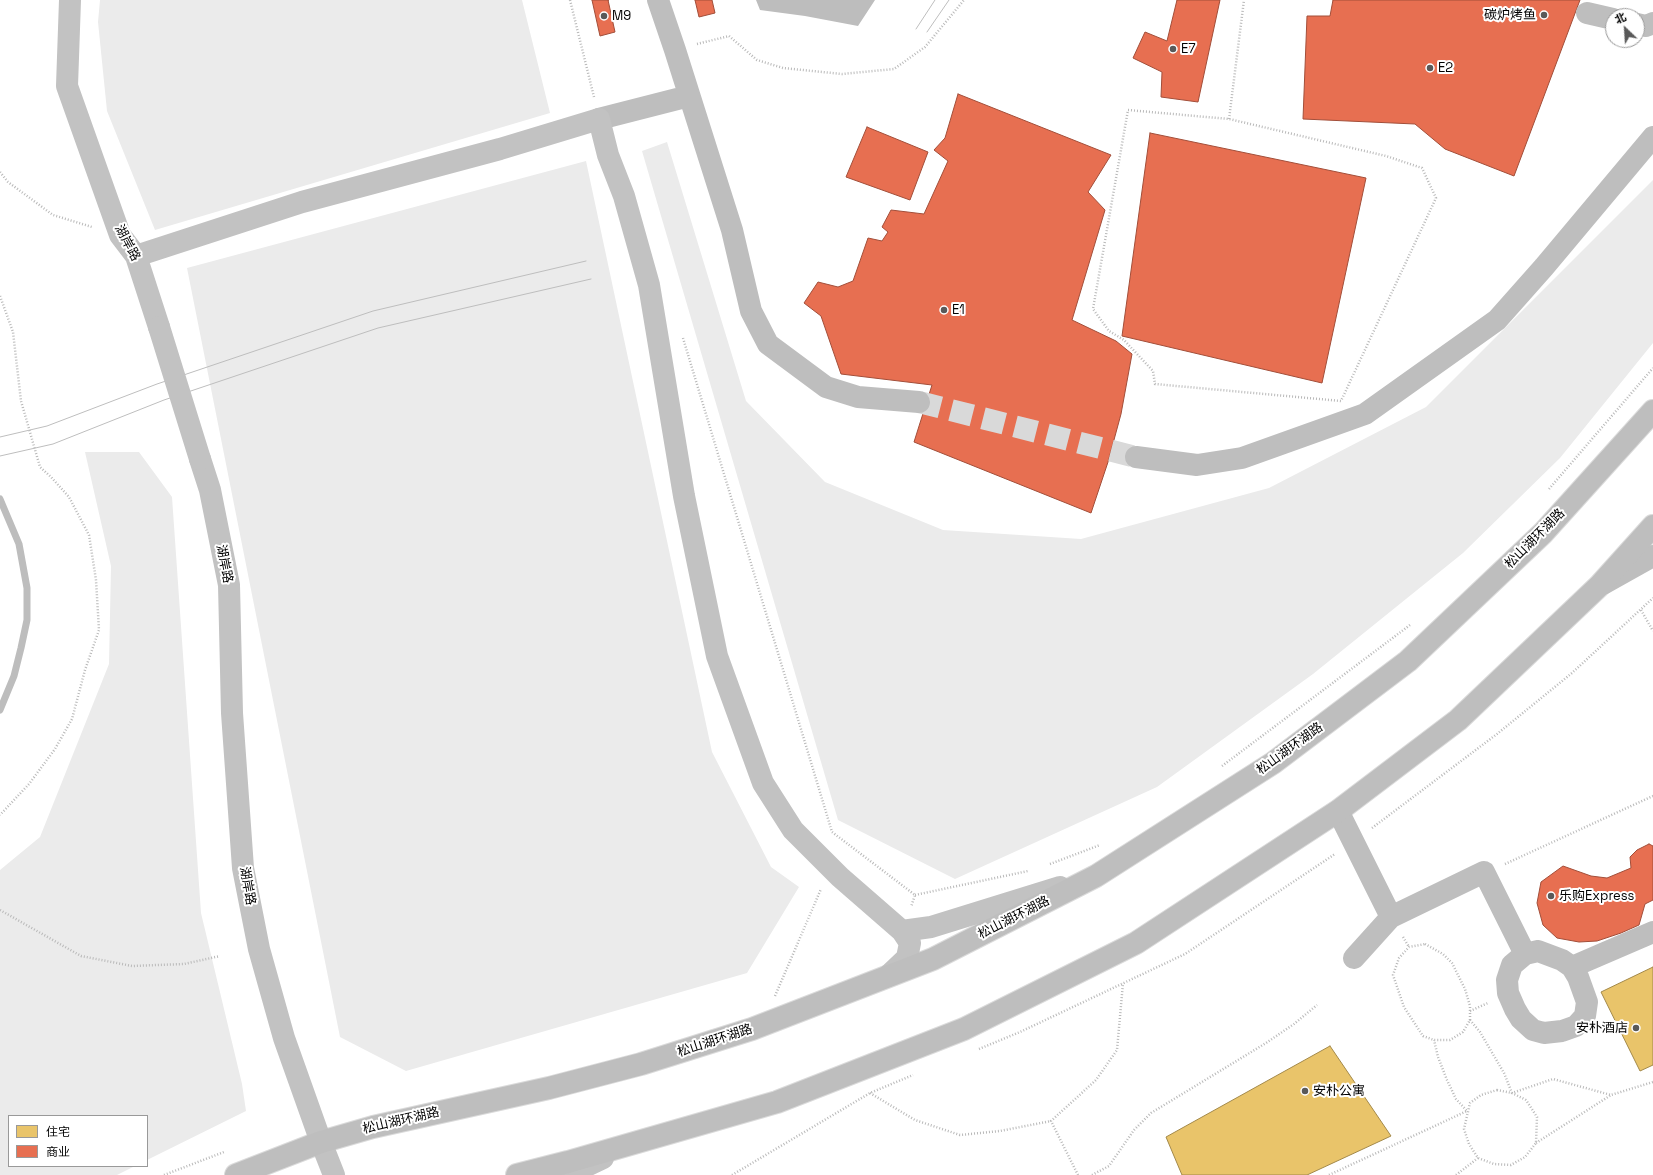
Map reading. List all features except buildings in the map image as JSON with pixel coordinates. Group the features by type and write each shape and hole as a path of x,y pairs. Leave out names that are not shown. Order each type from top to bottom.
{"main road":[{"path":"658,0 732,230 750,311 768,344 826,387 858,397 919,402"},
{"path":"1587,13 1605,17"},
{"path":"599,119 689,96"},
{"path":"1136,457 1197,465 1242,458 1365,414 1497,320 1544,267 1653,137"},
{"name":"松山湖环湖路","path":"236,1175 321,1142 373,1127 549,1088 641,1064 752,1029 933,959 1096,876 1272,763 1408,661 1544,533 1653,410"},
{"path":"517,1175 633,1144 777,1102 964,1029 1136,943 1338,811 1458,720 1599,586 1653,526"},
{"path":"1599,586 1653,556"},
{"path":"1338,811 1391,917"},
{"path":"1354,958 1391,917 1484,872 1525,954"},
{"path":"1572,967 1653,932"},
{"path":"1538,951 1562,960 1572,967 1578,977 1587,1002 1585,1016 1576,1026 1544,1033 1533,1030 1521,1019 1508,993 1507,980 1512,965 1525,954 1538,951"}],"street":[{"name":"湖岸路","path":"70,0 67,86 120,235 136,256 210,490 229,585 232,713 243,868 263,964 284,1038 334,1175"},
{"path":"136,256 302,202 500,149 599,119 608,155 624,196 648,285 684,496 716,656 763,783 793,830 830,867 902,931 910,943 907,958 888,976"},
{"path":"902,931 931,927 1096,876"},
{"path":"568,1175 633,1144"}],"path":[{"path":"570,0 599,119"},
{"path":"675,50 729,36 757,60 783,68 842,74 894,69 925,47 964,0"},
{"path":"1229,119 1244,0"},
{"path":"1128,110 1229,119 1386,156 1422,168 1436,198 1341,401 1154,384 1153,370 1124,340 1109,331 1093,309 1128,110"},
{"path":"0,172 8,182 53,215 120,235"},
{"path":"0,296 13,332 21,400 40,467 51,476 69,497 89,535 96,580 99,630 85,670 72,719 55,749 29,784 0,815"},
{"path":"682,336 832,832 830,867 774,996 782,994"},
{"path":"1546,493 1653,368"},
{"path":"1354,841 1497,734 1572,673 1653,598"},
{"path":"1640,610 1653,631"},
{"path":"1220,768 1415,621"},
{"path":"1484,872 1653,796"},
{"path":"832,832 915,894 1031,870"},
{"path":"1046,866 1102,844"},
{"path":"902,931 915,894"},
{"path":"0,910 81,956 132,966 184,964 220,956"},
{"path":"1425,944 1443,954 1452,963 1465,990 1470,1006 1470,1020 1462,1032 1450,1040 1434,1040 1423,1036 1404,1007 1392,976 1399,958 1409,947 1425,944"},
{"path":"870,1093 915,1120 960,1135 1000,1131 1051,1122 1096,1080 1116,1050 1123,984"},
{"path":"1092,1175 1109,1166 1134,1130 1151,1113 1266,1043 1294,1024 1317,1005"},
{"path":"1470,1020 1480,1032 1504,1073 1512,1093"},
{"path":"1434,1040 1438,1057 1447,1080 1456,1099 1467,1111"},
{"path":"1512,1093 1553,1079 1611,1095"},
{"path":"1536,1143 1537,1117 1526,1100 1512,1093 1497,1090 1482,1095 1470,1103 1464,1129 1469,1144 1478,1158 1494,1164 1511,1165 1525,1157 1536,1143 1611,1095 1653,1082"},
{"path":"1329,1175 1467,1111"},
{"path":"1051,1122 1078,1175"},
{"path":"164,1175 224,1152"},
{"path":"1456,1175 1478,1158"}],"shaded area":[{"path":"100,0 522,0 550,113 155,230 107,111 98,22"},
{"path":"756,0 875,0 858,26 805,16 760,10"},
{"path":"667,142 746,401 825,482 943,530 1081,539 1269,488 1426,407 1653,180 1653,343 1560,458 1463,553 1313,674 1157,787 955,879 838,820 642,151"},
{"path":"586,161 712,752 771,867 799,887 747,973 406,1071 340,1037 187,268"},
{"path":"85,452 139,452 172,497 201,913 242,1084 246,1111 148,1160 148,1115 8,1115 8,1167 133,1167 117,1175 0,1175 0,870 40,837 109,664 111,566"}],"waterway":[{"path":"0,499 19,544 27,588 27,620 21,648 14,676 0,710"}],"tunnel":[{"path":"919,402 1136,457"}],"tram line":[{"path":"916,29 935,0"},
{"path":"927,32 949,0"},
{"path":"0,437 47,426 157,384 373,311 586,261"},
{"path":"0,456 53,444 164,400 378,328 591,279"}],"place":[{"name":"碳炉烤鱼","path":"1544,15"},
{"name":"M9","path":"604,16"},
{"name":"E7","path":"1173,49"},
{"name":"E2","path":"1430,68"},
{"name":"E1","path":"944,310"},
{"name":"乐购Express","path":"1551,896"},
{"name":"安朴酒店","path":"1636,1028"},
{"name":"安朴公寓","path":"1305,1091"}]}
